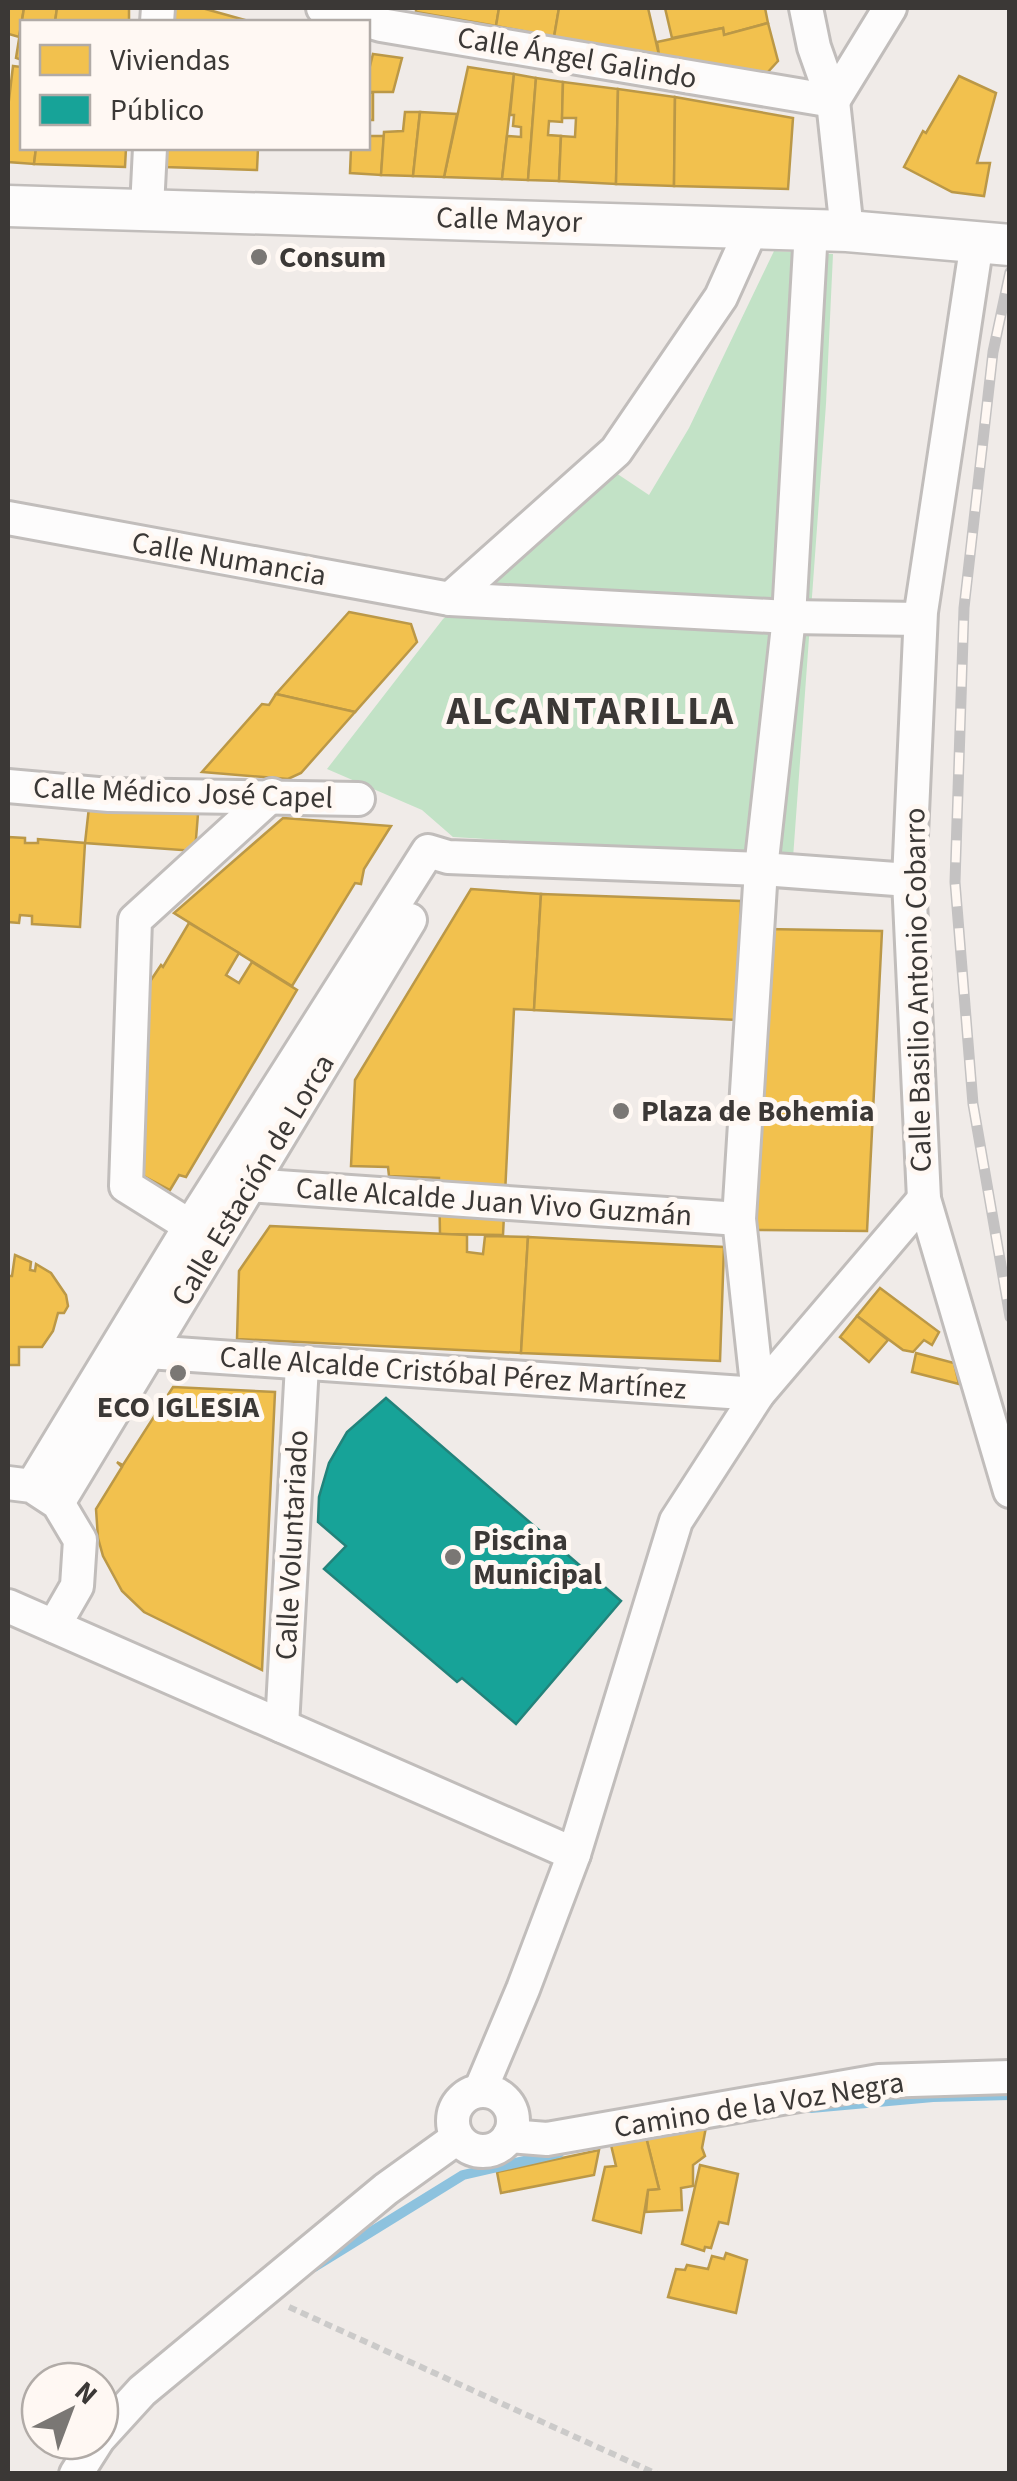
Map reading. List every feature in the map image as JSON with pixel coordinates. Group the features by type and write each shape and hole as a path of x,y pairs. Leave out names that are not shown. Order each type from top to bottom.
{"main road":[{"name":"Calle Mayor","path":"8,206 829,230 993,244"}],"street":[{"name":"Calle Ángel Galindo","path":"323,8 364,20"},
{"path":"758,1394 738,1219 760,869 829,230 833,102 814,48 806,8"},
{"path":"833,102 890,8"},
{"name":"Calle Ángel Galindo","path":"370,22 833,102"},
{"path":"147,208 150,150"},
{"path":"450,599 616,450 722,297 752,228"},
{"name":"Calle Basilio Antonio Cobarro","path":"993,244 920,619 909,880 924,1199 1010,1490"},
{"name":"Calle Numancia","path":"8,518 450,599 789,617 920,619"},
{"name":"Calle Médico José Capel","path":"8,786 109,794 358,798"},
{"path":"190,1226 126,1186 135,920 272,795"},
{"path":"438,854 909,880"},
{"name":"Calle Estación de Lorca","path":"33,1491 190,1226 438,854"},
{"name":"Calle Estación de Lorca","path":"33,1491 148,1352 249,1186 438,854"},
{"name":"Calle Alcalde Juan Vivo Guzmán","path":"249,1186 738,1219"},
{"path":"480,2091 574,1854 676,1522 758,1394 924,1199"},
{"name":"Calle Alcalde Cristóbal Pérez Martínez","path":"148,1352 758,1394"},
{"name":"Calle Voluntariado","path":"282,1726 302,1364"},
{"path":"33,1491 80,1540 77,1586 54,1626"},
{"path":"8,1606 574,1854"},
{"name":"Camino de la Voz Negra","path":"509,2136 546,2139 880,2082 1010,2077"},
{"path":"480,2091 491,2092 508,2105 512,2115 509,2136 501,2146 478,2152 457,2138 452,2118 455,2108 461,2100 480,2091"},
{"path":"120,2415 142,2391 259,2293 386,2189 457,2138"}],"path":[{"path":"259,2293 657,2474"}],"green space":[{"path":"774,251 833,254 793,858 453,837 422,810 327,769 443,619 616,473 649,495 689,428"}],"building: Viviendas":[{"path":"8,8 24,8 19,37 8,37"},
{"path":"24,8 57,8 55,20 22,20"},
{"path":"57,8 129,8 129,20 55,20"},
{"path":"170,8 202,8 245,20 170,20"},
{"path":"416,8 499,8 496,26 416,12"},
{"path":"499,8 559,8 554,37 496,26"},
{"path":"559,8 648,8 659,55 554,37"},
{"path":"665,8 765,8 768,23 724,35 723,28 672,38"},
{"path":"768,23 778,61 767,73 659,55 657,42 723,28 724,35"},
{"path":"373,54 402,58 393,92 370,92"},
{"path":"13,66 20,67 20,150 36,150 34,164 8,162"},
{"path":"468,67 514,74 502,179 444,177"},
{"path":"514,74 536,78 528,180 502,179 507,136 521,137 521,127 513,126 514,115 510,115"},
{"path":"959,76 996,93 977,163 990,163 984,196 952,192 904,167"},
{"path":"536,78 563,82 562,122 549,121 548,135 561,136 559,181 528,180"},
{"path":"563,82 618,89 616,184 559,181 561,136 575,137 576,118 562,118"},
{"path":"618,89 675,97 674,186 616,184"},
{"path":"370,92 373,93 370,120"},
{"path":"675,97 793,118 788,189 674,186"},
{"path":"405,112 420,112 413,176 381,175 384,132 403,131"},
{"path":"420,112 457,114 444,177 413,176"},
{"path":"370,136 384,136 381,175 350,173 351,150 370,150"},
{"path":"36,150 126,150 125,167 34,164"},
{"path":"166,150 258,150 257,170 165,167"},
{"path":"349,612 411,624 417,642 355,712 276,694"},
{"path":"276,694 355,712 301,773 288,779 202,772 262,704 269,705"},
{"path":"89,807 198,814 195,851 85,843"},
{"path":"283,818 391,826 364,869 361,884 355,883 292,986 174,913"},
{"path":"8,837 25,838 25,843 38,843 38,839 85,843 80,927 32,924 32,916 20,915 19,923 8,922"},
{"path":"471,889 541,894 534,1010 514,1009 503,1235 440,1234 439,1178 389,1176 388,1167 351,1166 355,1080"},
{"path":"541,894 741,901 737,1020 534,1010"},
{"path":"189,923 239,953 226,975 239,983 252,962 297,990 186,1177 179,1175 170,1190 134,1171 149,978 163,967"},
{"path":"765,929 882,931 867,1231 750,1230"},
{"path":"270,1226 467,1235 467,1252 483,1254 485,1236 528,1237 521,1353 237,1339 239,1271"},
{"path":"528,1237 724,1247 720,1361 521,1353"},
{"path":"15,1255 31,1262 30,1270 35,1271 36,1264 51,1273 66,1295 68,1306 64,1313 58,1313 53,1331 42,1347 19,1347 19,1365 8,1365 8,1276 12,1276"},
{"path":"880,1288 939,1332 932,1345 924,1340 913,1352 903,1350 857,1316"},
{"path":"857,1316 888,1340 869,1362 840,1337"},
{"path":"916,1353 954,1363 959,1384 912,1372"},
{"path":"173,1387 275,1392 262,1670 144,1612 122,1591 103,1556 96,1509 122,1467 117,1462 123,1465"},
{"path":"707,2122 702,2148 705,2156 693,2165 693,2186 681,2188 682,2210 646,2212 648,2190 659,2189 646,2137"},
{"path":"646,2137 659,2189 648,2190 641,2233 593,2220 605,2167 616,2166 611,2145"},
{"path":"599,2150 594,2175 501,2193 497,2172"},
{"path":"700,2165 738,2174 728,2224 719,2222 711,2248 705,2247 704,2251 682,2244"},
{"path":"726,2253 747,2260 736,2313 668,2297 676,2269 685,2270 687,2265 708,2269 712,2256 724,2259"}],"building: Público":[{"name":"Piscina Municipal","path":"386,1398 621,1601 516,1724 462,1678 457,1682 324,1569 346,1546 318,1522 319,1497 329,1463 347,1432"}],"waterway":[{"path":"811,2108 933,2097 1010,2095"},
{"path":"314,2267 463,2175 559,2153"}],"railway":[{"path":"1010,272 993,352 964,608 955,882 973,1104 1010,1317"}],"place":[{"name":"Consum","path":"259,257"},
{"name":"Plaza de Bohemia","path":"621,1111"},
{"name":"ECO IGLESIA","path":"178,1373"},
{"name":"Piscina Municipal","path":"453,1557"}],"district":[{"name":"ALCANTARILLA","path":"591,711"}]}
